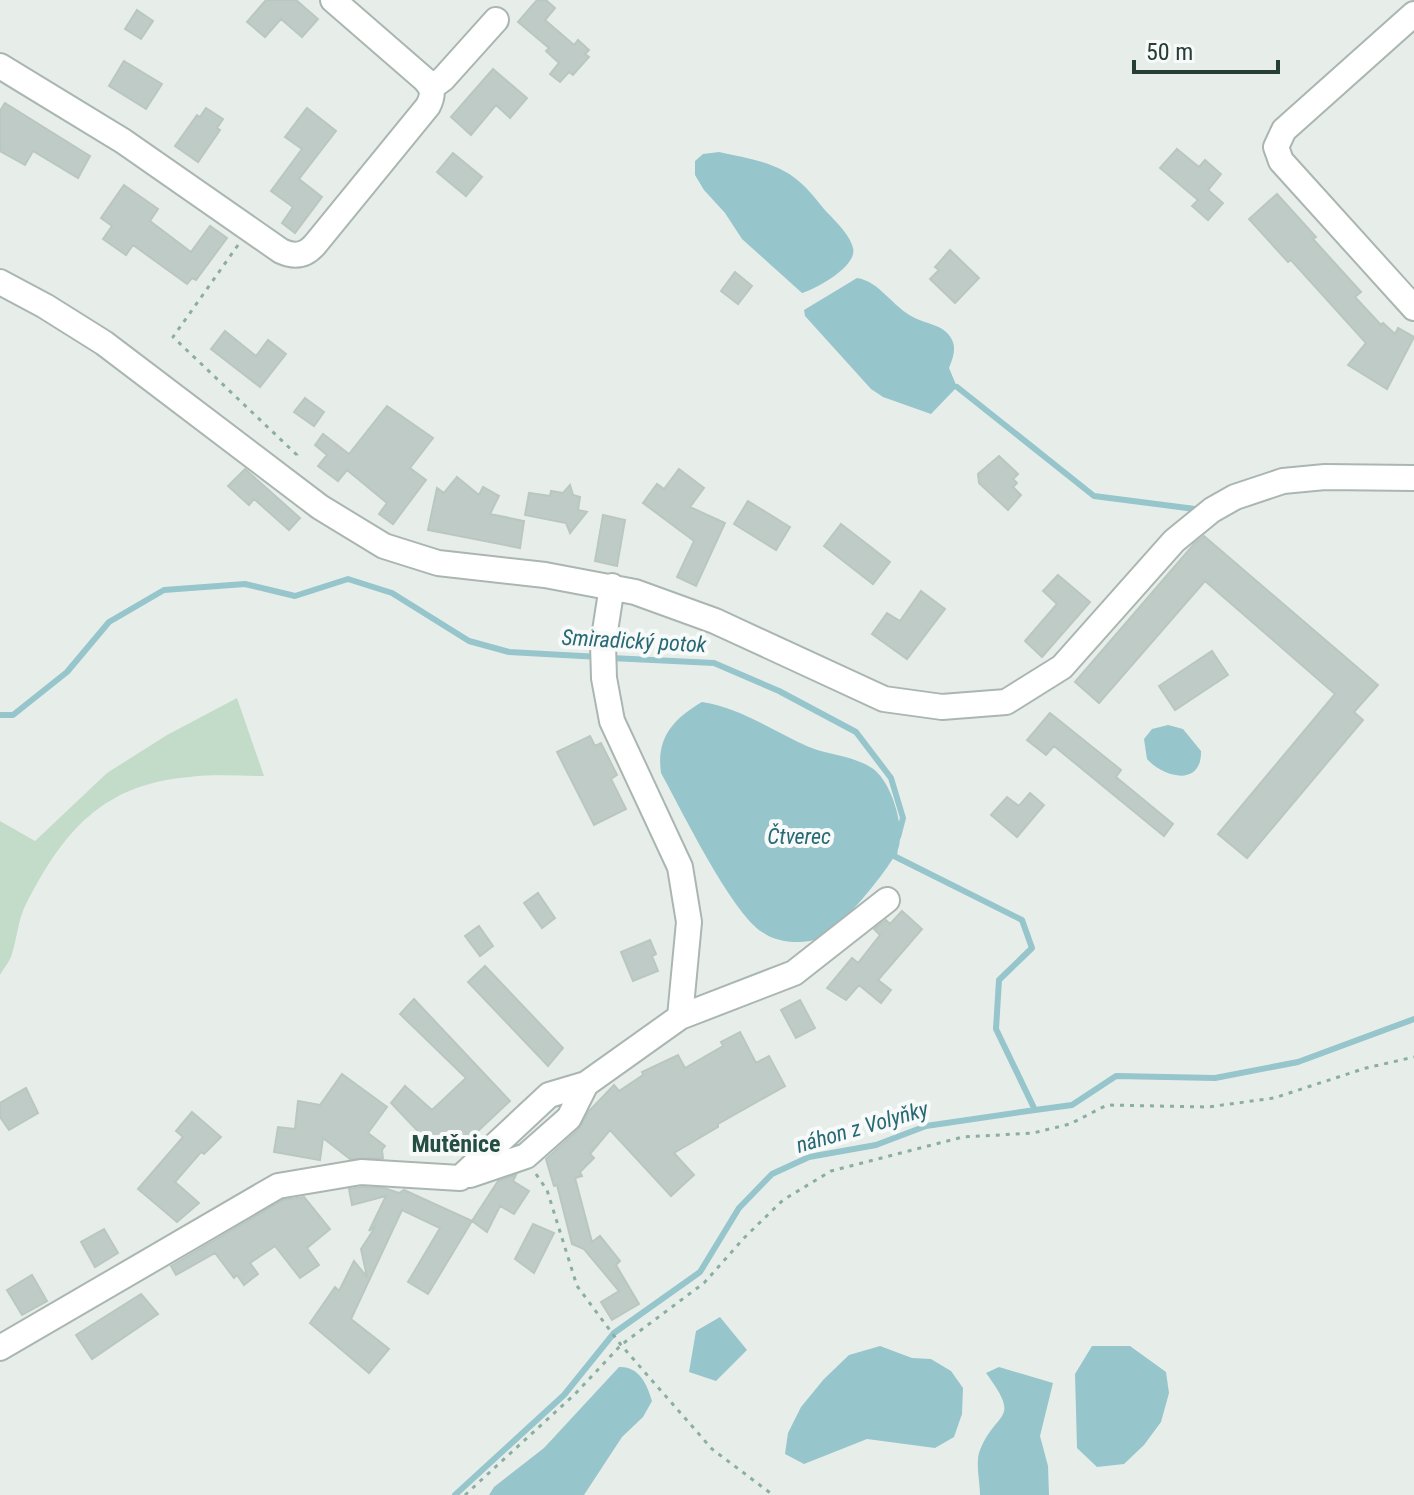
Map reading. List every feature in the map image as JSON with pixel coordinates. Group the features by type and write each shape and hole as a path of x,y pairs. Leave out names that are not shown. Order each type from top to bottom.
{"street":[{"path":"0,66 123,141 289,255 301,255 310,251 433,96 432,87 333,0"},
{"path":"1414,14 1284,130 1276,147 1281,161 1414,308"},
{"path":"432,87 443,79 496,20"},
{"path":"0,282 104,343 320,507 384,546 438,563 612,586 674,604 884,699 942,707 1006,702 1062,667 1174,541 1212,510 1235,497 1283,481 1311,478 1414,478"},
{"path":"612,586 603,644 612,721 680,867 689,922 680,1017"},
{"path":"460,1178 549,1095 586,1084 680,1017 794,973 887,900"},
{"path":"0,1348 278,1186 361,1172 460,1178 526,1156 569,1118 586,1084"}],"path":[{"path":"249,229 173,337 297,455 298,465"},
{"path":"465,1495 576,1393 621,1345 704,1283 783,1200 831,1171 963,1137 1033,1133 1070,1124 1107,1105 1208,1107 1274,1098 1366,1068 1414,1057"},
{"path":"526,1156 547,1190 577,1286 621,1345 712,1449 773,1495"}],"green space":[{"path":"237,698 264,776 190,777 159,782 109,801 89,816 54,856 39,879 23,912 11,957 0,975 0,821 35,841 107,773 167,735"}],"water":[{"path":"719,152 768,164 801,183 848,237 853,255 843,269 826,282 802,293 742,239 695,175 695,161 703,154"},
{"path":"857,278 879,289 906,313 939,327 951,338 954,349 949,368 957,387 931,414 883,397 871,389 805,316 804,310"},
{"name":"Čtverec","path":"702,702 744,715 809,747 865,764 885,783 900,826 899,846 877,882 852,911 821,938 806,942 783,941 768,936 750,921 707,858 661,773 661,750 669,731 683,715"},
{"path":"1168,725 1183,729 1201,751 1200,762 1189,774 1181,776 1163,771 1147,759 1144,739 1152,729"},
{"path":"720,1317 747,1350 716,1381 689,1372 696,1331"},
{"path":"880,1346 912,1358 931,1359 951,1371 963,1388 962,1414 954,1437 935,1448 867,1439 804,1464 785,1454 788,1433 801,1407 824,1379 849,1355"},
{"path":"1092,1346 1130,1346 1166,1372 1169,1393 1161,1422 1144,1445 1124,1464 1097,1467 1077,1448 1075,1374"},
{"path":"619,1367 637,1373 652,1401 643,1417 622,1437 584,1495 489,1495 494,1487 544,1448"},
{"path":"999,1367 1053,1383 1040,1436 1048,1466 1049,1495 980,1495 980,1450 1004,1408 1003,1400 986,1373"}],"building":[{"path":"266,0 296,0 318,19 302,37 281,19 265,37 247,22"},
{"path":"537,0 546,0 555,8 545,20 574,45 578,40 589,50 585,54 589,57 573,75 569,72 560,82 550,74 559,63 546,51 549,48 518,22"},
{"path":"137,10 153,21 141,39 125,29"},
{"path":"124,61 162,84 146,109 109,86"},
{"path":"493,69 527,98 510,118 496,105 471,135 451,117"},
{"path":"5,103 90,156 78,178 33,151 25,165 0,151 0,111"},
{"path":"206,108 223,119 217,128 220,130 198,162 175,146 197,115 200,117"},
{"path":"307,108 336,131 299,179 322,197 295,233 282,223 293,207 271,191 302,149 285,137"},
{"path":"1177,149 1199,167 1205,160 1221,174 1208,190 1223,203 1208,220 1192,206 1198,200 1160,168"},
{"path":"453,153 482,177 466,196 437,172"},
{"path":"124,185 158,209 150,221 191,252 210,226 227,238 196,280 192,278 187,284 133,245 126,255 103,239 112,226 101,218"},
{"path":"1277,194 1361,292 1355,297 1381,325 1383,323 1395,334 1398,328 1414,337 1387,389 1348,365 1366,343 1291,260 1288,262 1249,219"},
{"path":"950,250 979,278 955,303 930,279 939,270 935,267"},
{"path":"735,272 752,286 738,304 721,291"},
{"path":"225,331 256,356 268,340 286,354 260,387 211,349"},
{"path":"305,398 324,412 314,426 294,412"},
{"path":"387,406 433,438 410,468 426,480 393,524 379,514 387,503 347,470 338,481 318,466 327,455 315,445 323,434 349,454"},
{"path":"999,456 1018,474 1013,479 1017,483 1013,487 1021,495 1008,510 979,483 978,474"},
{"path":"245,469 300,518 289,530 254,499 249,505 228,486"},
{"path":"679,469 704,488 690,507 725,523 696,586 677,577 694,541 643,503 657,484 664,489"},
{"path":"457,477 479,495 483,487 499,496 490,514 524,521 520,548 428,530 437,488 444,493"},
{"path":"570,485 573,495 580,497 578,510 587,512 570,533 566,523 525,515 529,493 550,496 551,491 563,493"},
{"path":"748,501 790,527 776,550 734,524"},
{"path":"603,515 625,520 617,566 595,561"},
{"path":"841,524 890,562 873,584 824,546"},
{"path":"1204,536 1378,685 1354,712 1363,720 1247,858 1218,834 1335,694 1205,581 1099,703 1075,682"},
{"path":"1058,575 1090,602 1042,657 1025,641 1057,604 1043,591"},
{"path":"921,591 945,609 907,659 872,634 887,613 900,621"},
{"path":"1212,651 1228,675 1175,710 1159,686"},
{"path":"1050,713 1121,770 1116,777 1173,824 1164,836 1054,746 1046,755 1027,740"},
{"path":"590,736 595,746 601,743 617,775 611,779 626,809 594,825 557,752"},
{"path":"1030,793 1044,805 1017,837 991,815 1007,797 1019,806"},
{"path":"538,893 555,918 542,928 524,903"},
{"path":"902,911 922,929 878,980 891,990 881,1003 859,985 846,1000 827,988 852,958 858,963 880,935 874,929 886,920 890,924"},
{"path":"479,926 493,946 480,956 465,936"},
{"path":"650,940 658,971 633,981 621,952"},
{"path":"485,966 563,1048 548,1066 468,982"},
{"path":"414,999 510,1101 462,1146 450,1132 433,1147 391,1103 405,1086 432,1110 466,1078 400,1014"},
{"path":"800,1000 815,1028 796,1038 781,1010"},
{"path":"740,1032 756,1063 769,1056 785,1086 674,1153 694,1175 671,1196 610,1130 590,1154 594,1158 580,1172 582,1176 575,1178 592,1242 600,1236 620,1261 616,1265 639,1304 612,1320 601,1302 619,1291 584,1249 572,1244 557,1185 554,1186 546,1159 579,1129 589,1111 614,1085 619,1091 643,1075 642,1072 678,1055 685,1068 723,1046 721,1042"},
{"path":"342,1074 387,1107 368,1133 385,1146 383,1158 350,1159 323,1138 320,1160 274,1152 278,1127 295,1129 298,1101 320,1105"},
{"path":"26,1088 38,1113 9,1130 0,1117 0,1103"},
{"path":"192,1112 221,1137 204,1154 201,1152 175,1182 199,1203 177,1222 138,1189 183,1137 176,1131"},
{"path":"516,1175 513,1181 529,1191 514,1214 500,1206 487,1232 472,1221 498,1181"},
{"path":"384,1188 399,1193 404,1190 472,1221 428,1294 408,1282 440,1228 402,1210 351,1319 389,1349 369,1373 310,1323 335,1287 339,1291 354,1261 367,1277 361,1249 376,1226 369,1231 386,1196 352,1205 349,1189"},
{"path":"304,1197 330,1229 307,1248 319,1265 300,1278 275,1246 250,1263 258,1274 244,1285 237,1275 234,1278 215,1253 176,1275 171,1266 283,1200"},
{"path":"533,1224 554,1233 534,1273 515,1259"},
{"path":"104,1229 118,1253 95,1267 81,1242"},
{"path":"32,1275 47,1301 22,1315 7,1290"},
{"path":"141,1294 158,1314 92,1359 76,1335"}],"waterway":[{"path":"957,387 1094,496 1195,509"},
{"name":"Smiradický potok","path":"0,715 13,715 67,672 109,622 164,590 245,584 295,596 348,579 392,593 469,641 509,652 600,657"},
{"name":"Smiradický potok","path":"611,658 714,663 779,691 856,732 891,778 903,818 898,837"},
{"name":"Smiradický potok","path":"895,848 894,856 1022,920 1032,948 999,980 996,1029 1035,1110 1072,1105 1116,1076 1215,1078 1298,1062 1414,1019"},
{"name":"náhon z Volyňky","path":"455,1495 564,1395 614,1333 700,1272 739,1208 772,1174 809,1157 876,1145 926,1126 1035,1110"}],"district":[{"name":"Mutěnice","path":"456,1144"}]}
